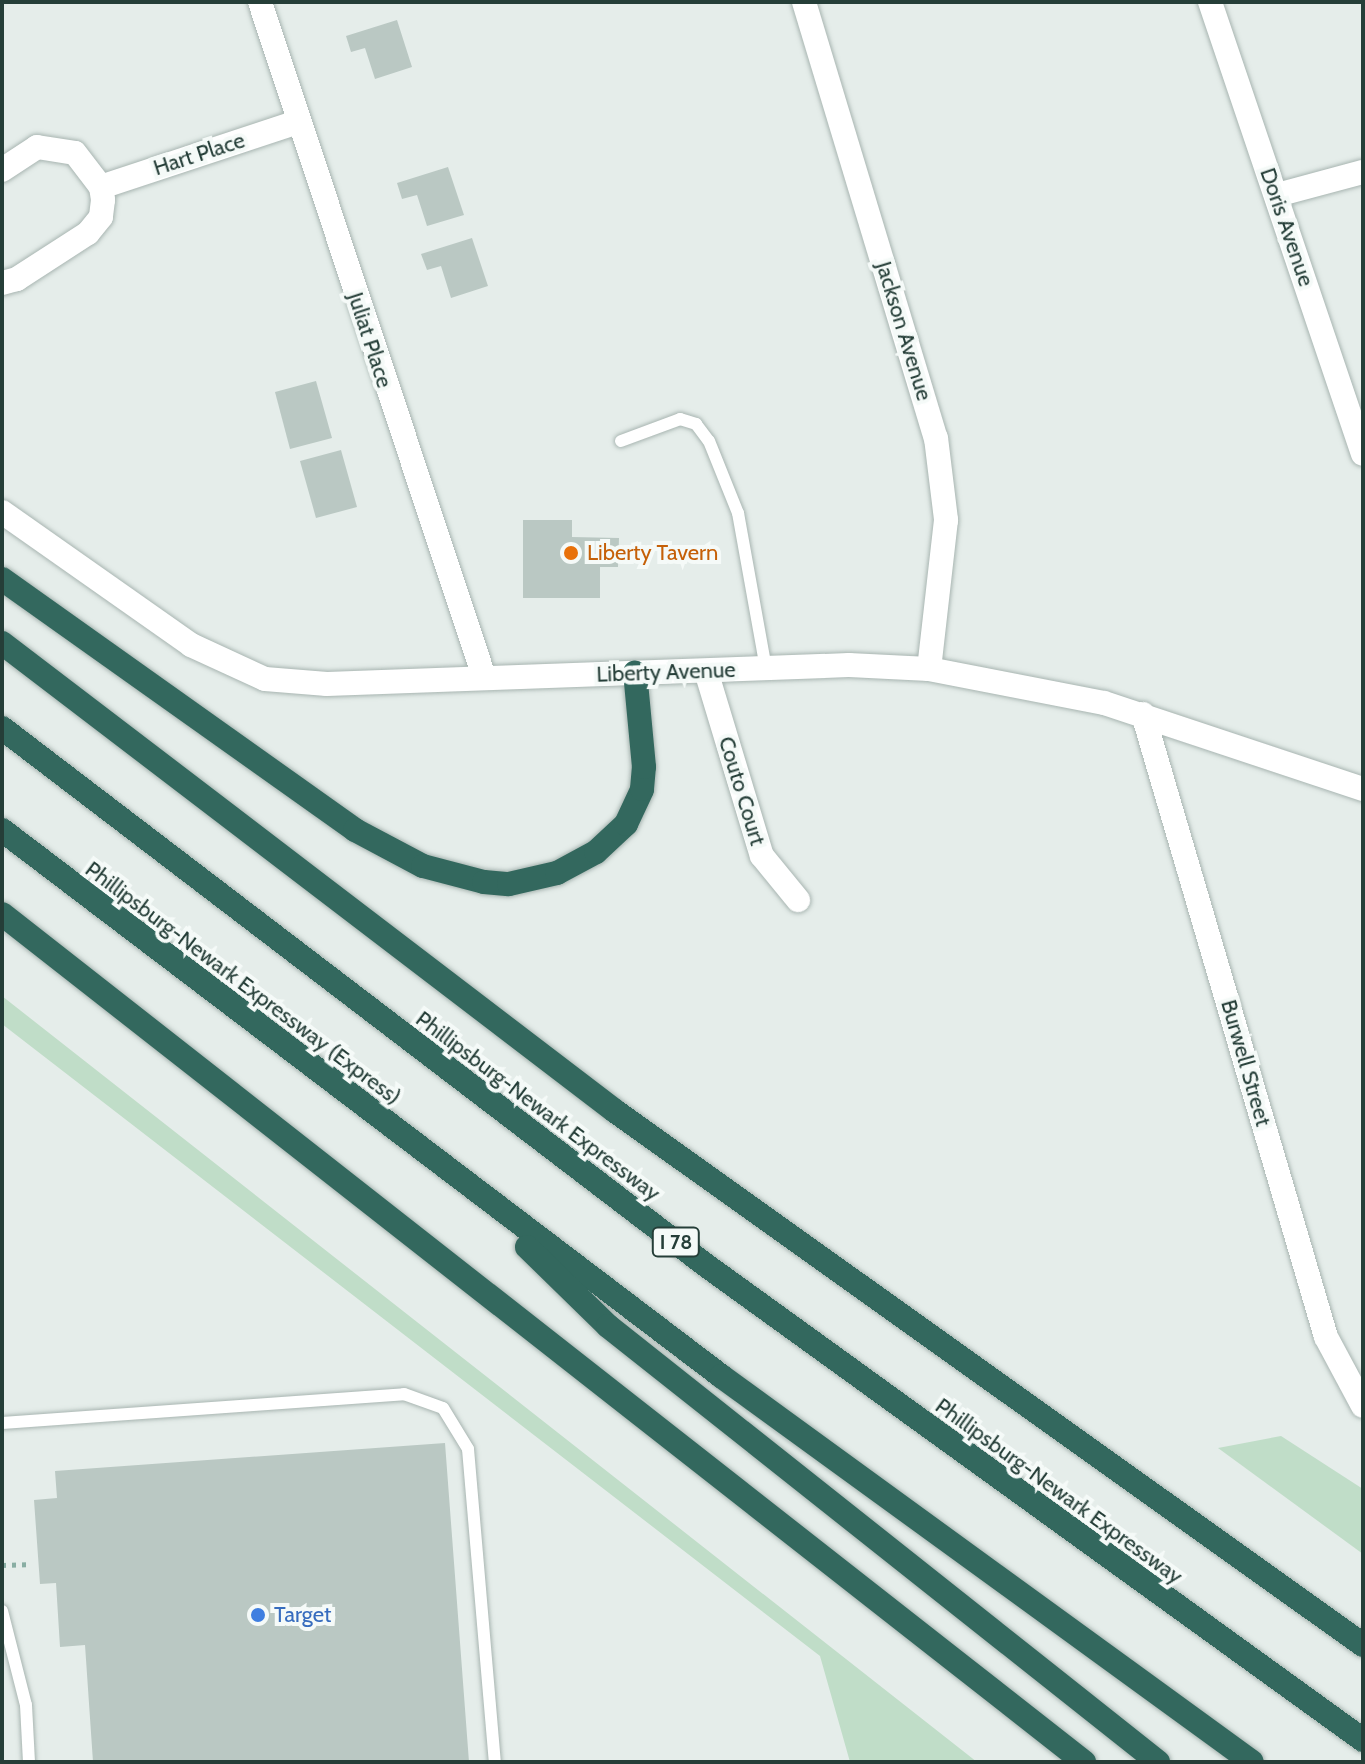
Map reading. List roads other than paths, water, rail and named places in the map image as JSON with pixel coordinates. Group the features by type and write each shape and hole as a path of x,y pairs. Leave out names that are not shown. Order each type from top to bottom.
{"highway":[{"path":"2,579 355,830 423,866 484,882 509,884 557,873 596,852 626,824 642,789 644,767 635,672"},
{"name":"Phillipsburg-Newark Expressway","path":"2,643 615,1111 1363,1645"},
{"name":"Phillipsburg-Newark Expressway","path":"2,728 731,1283 1363,1740"},
{"name":"Phillipsburg-Newark Expressway (Express)","path":"2,830 453,1176"},
{"path":"2,914 1084,1762"},
{"path":"453,1176 608,1326 1158,1762"},
{"path":"453,1176 1252,1762"}],"street":[{"name":"Juliat Place","path":"260,2 484,677"},
{"name":"Jackson Avenue","path":"804,2 936,438 946,534 929,669"},
{"name":"Doris Avenue","path":"1210,2 1363,454"},
{"name":"Hart Place","path":"101,187 298,122"},
{"path":"2,170 37,147 52,146 75,153 101,187 101,217 88,233 17,279 2,283"},
{"path":"1277,195 1363,172"},
{"name":"Liberty Avenue","path":"2,512 169,631 247,674 327,684 635,672 929,669 1143,714 1363,789"},
{"name":"Couto Court","path":"706,671 762,856 798,900"},
{"name":"Burwell Street","path":"1143,714 1326,1337 1363,1406"}],"lane":[{"path":"621,441 680,419 696,424 709,441 738,513 766,669"},
{"path":"2,1423 404,1394 443,1408 468,1449 495,1762"},
{"path":"2,1611 26,1705 29,1762"}],"place":[{"name":"Liberty Tavern","path":"571,553"},
{"name":"Target","path":"258,1615"}]}
